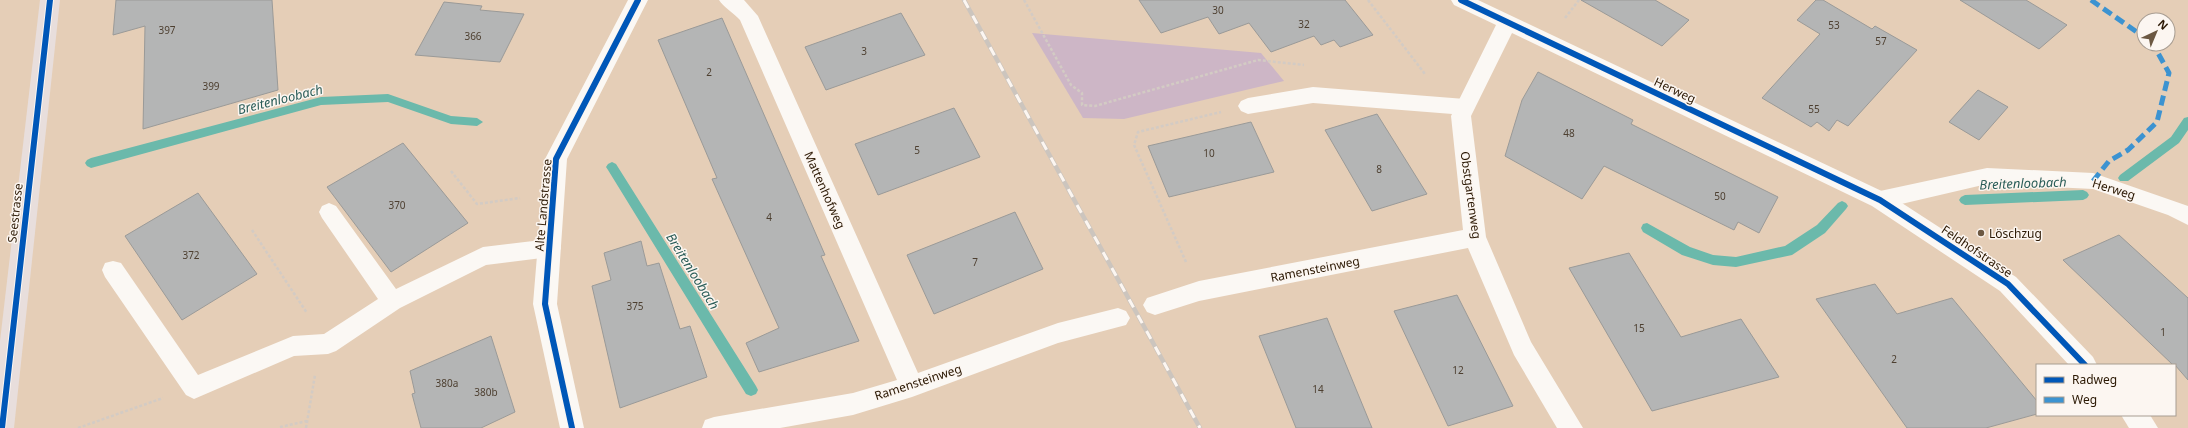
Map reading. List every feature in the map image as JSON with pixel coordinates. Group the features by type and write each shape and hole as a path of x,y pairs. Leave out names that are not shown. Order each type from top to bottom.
{"main road":[{"name":"Seestrasse","path":"2,428 50,0"}],"street":[{"name":"Alte Landstrasse","path":"572,428 545,304 556,160 638,0"},
{"name":"Mattenhofweg","path":"729,0 734,2 748,16 912,386"},
{"name":"Herweg","path":"1461,0 1880,200"},
{"name":"Obstgartenweg","path":"1507,23 1461,116 1475,237 1522,348 1571,428"},
{"name":"Feldhofstrasse","path":"1880,200 2008,284 2084,364"},
{"name":"Ramensteinweg","path":"1156,305 1199,291 1475,237"},
{"name":"Ramensteinweg","path":"714,428 853,404 912,386 1058,333 1118,318"},
{"path":"2134,416 2146,428"}],"lane":[{"path":"1248,106 1313,95 1469,99"},
{"name":"Herweg","path":"1880,200 1987,176 2093,181 2174,209 2188,216"},
{"path":"329,212 392,301"},
{"path":"113,270 194,388 293,346 324,344 392,301 483,256 550,248"}],"path":[{"path":"1024,0 1071,85 1082,93 1082,106 1095,106 1258,60 1310,66"},
{"path":"1368,0 1430,78 1469,99"},
{"path":"1199,291 1134,145 1138,132 1248,106"},
{"path":"451,171 477,204 554,194"},
{"path":"252,230 324,344 306,428"},
{"path":"78,428 194,388"},
{"path":"280,427 307,421"}],"shaded area":[{"path":"1032,33 1261,53 1284,81 1124,119 1083,118"}],"building":[{"path":"116,0 272,0 278,90 143,129 145,26 113,35"},
{"path":"1139,0 1345,0 1373,35 1340,47 1334,40 1321,45 1314,36 1271,52 1249,23 1219,34 1208,17 1161,33"},
{"path":"1581,0 1655,0 1689,20 1662,46"},
{"path":"1816,0 1823,0 1872,29 1875,26 1917,50 1848,126 1837,120 1829,131 1817,122 1811,127 1762,98 1820,34 1797,20"},
{"path":"1960,0 2026,0 2067,25 2039,49"},
{"path":"444,2 482,6 480,10 524,14 500,62 415,55"},
{"path":"901,13 925,55 826,90 805,47"},
{"path":"722,18 825,255 821,256 859,341 759,372 746,343 779,328 712,179 717,178 658,40"},
{"path":"1538,72 1633,120 1631,124 1778,197 1759,233 1738,222 1734,230 1604,166 1582,199 1505,156 1522,100"},
{"path":"1978,90 2008,107 1979,140 1949,122"},
{"path":"954,108 980,157 878,195 855,144"},
{"path":"1377,114 1427,194 1372,211 1325,130"},
{"path":"1251,122 1274,172 1169,197 1148,146"},
{"path":"403,143 468,223 391,272 327,187"},
{"path":"198,193 257,274 182,320 125,236"},
{"path":"1015,212 1043,269 934,314 907,255"},
{"path":"2119,235 2188,298 2188,380 2176,366 2176,364 2172,364 2063,260"},
{"path":"641,241 647,266 659,263 680,329 690,326 707,377 620,408 592,286 611,280 604,253"},
{"path":"1629,253 1681,337 1741,319 1779,377 1652,411 1569,268"},
{"path":"1875,284 1897,314 1952,298 2036,400 2036,414 1986,428 1907,428 1816,299"},
{"path":"1457,295 1513,406 1448,426 1394,311"},
{"path":"1327,318 1372,428 1296,428 1259,336"},
{"path":"491,336 515,412 481,428 421,428 412,394 415,393 410,371"}],"waterway":[{"name":"Breitenloobach","path":"91,163 321,101 388,98 451,120 477,122"},
{"name":"Breitenloobach","path":"2124,178 2175,140 2188,121"},
{"name":"Breitenloobach","path":"612,167 751,390"},
{"name":"Breitenloobach","path":"1965,200 2083,195"},
{"name":"Breitenloobach","path":"1647,228 1686,251 1713,260 1736,262 1788,251 1821,229 1842,206"}],"railway":[{"path":"964,0 1200,428"}],"marked path":[{"path":"2091,0 2136,31"},
{"path":"2093,181 2109,161 2128,150 2157,122 2169,73 2157,52"}],"cycle path":[{"path":"2,428 50,0"},
{"path":"572,428 545,304 556,159 638,0"},
{"path":"1461,0 1880,200 2008,284 2084,364"}],"place":[{"name":"Löschzug","path":"1981,233"}]}
